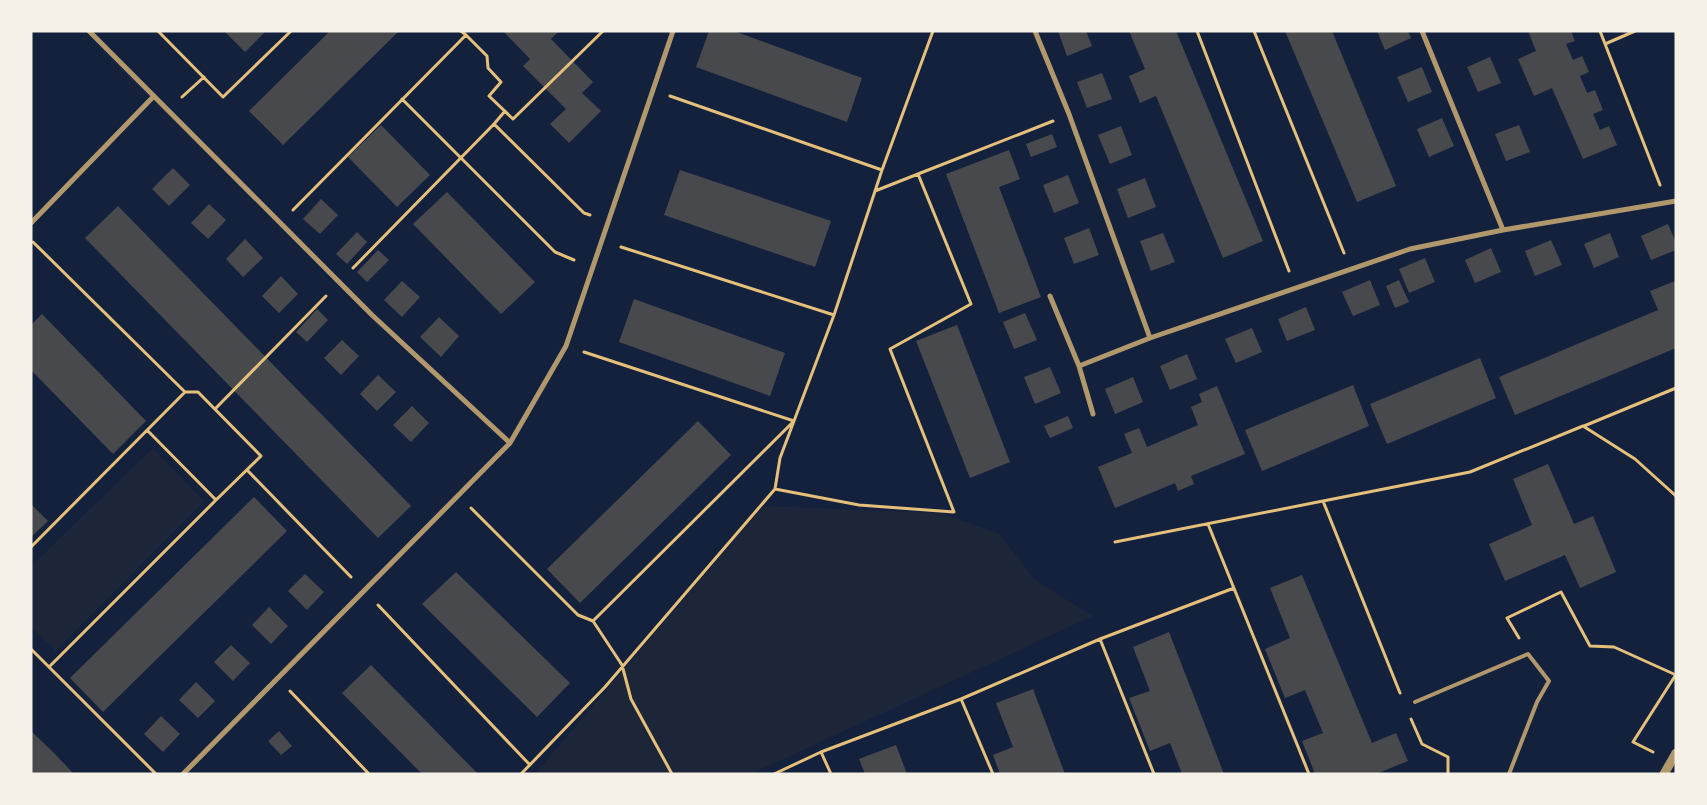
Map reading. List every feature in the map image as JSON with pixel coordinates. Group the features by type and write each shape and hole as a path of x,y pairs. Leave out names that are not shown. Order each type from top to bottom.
{"street":[{"path":"89,31 372,315 510,443"},
{"path":"183,774 510,443 566,346 673,31"},
{"path":"1035,31 1069,114 1150,338"},
{"path":"1422,31 1503,230"},
{"path":"31,223 154,96"},
{"path":"1079,366 1150,338 1410,249 1503,230 1668,204 1676,201"},
{"path":"1050,296 1079,366 1093,414"},
{"path":"1664,774 1674,757"}],"lane":[{"path":"1415,702 1528,654 1548,681 1509,774"}],"path":[{"path":"158,31 223,97 291,31"},
{"path":"463,32 487,56 488,68 501,82 489,96 513,119 603,31"},
{"path":"521,774 605,687 775,488 780,458 834,315 875,190 933,31"},
{"path":"1197,31 1292,280"},
{"path":"1254,31 1350,269"},
{"path":"1600,31 1668,204"},
{"path":"1605,44 1635,31"},
{"path":"281,223 466,35 463,32"},
{"path":"168,110 204,77"},
{"path":"652,90 882,170"},
{"path":"402,99 555,252 592,267"},
{"path":"505,111 494,124 584,213 608,220"},
{"path":"875,190 1069,114"},
{"path":"775,488 859,504 954,512 890,349 971,304 918,174"},
{"path":"601,240 834,315"},
{"path":"31,241 185,392 198,392 261,456 49,667"},
{"path":"566,346 794,421"},
{"path":"1115,542 1470,472 1676,388"},
{"path":"31,546 185,392"},
{"path":"593,620 794,421"},
{"path":"1583,426 1635,459 1676,496"},
{"path":"147,430 216,500"},
{"path":"247,470 530,765"},
{"path":"459,495 578,615 593,620 622,665 631,699 672,774"},
{"path":"1323,501 1402,696"},
{"path":"1208,524 1309,774"},
{"path":"774,774 821,752 962,699 1100,639 1234,588"},
{"path":"1528,654 1507,618 1561,592 1590,646 1614,647 1676,676 1633,742 1674,757"},
{"path":"1100,639 1154,774"},
{"path":"31,649 156,774"},
{"path":"278,679 369,774"},
{"path":"962,699 993,774"},
{"path":"1422,744 1448,757 1448,774"},
{"path":"821,752 831,774"}],"shaded area":[{"path":"153,448 204,501 56,651 31,627 31,566"},
{"path":"763,506 939,513 1000,534 1035,580 1093,616 751,774 535,774"}],"building":[{"path":"224,31 266,31 245,52"},
{"path":"330,31 399,31 283,145 249,111"},
{"path":"503,31 559,31 551,39 593,82 582,93 601,111 569,143 550,124 566,109 523,66 530,59"},
{"path":"709,31 734,31 862,78 847,122 696,67"},
{"path":"1058,31 1086,31 1092,46 1067,56"},
{"path":"1129,31 1176,31 1263,241 1223,258 1156,96 1140,103 1129,76 1145,69"},
{"path":"1285,31 1332,31 1396,186 1357,202"},
{"path":"1377,31 1408,31 1411,38 1385,50"},
{"path":"1528,31 1571,31 1575,41 1566,44 1573,60 1582,56 1589,72 1580,76 1587,93 1595,90 1603,110 1593,114 1600,130 1609,126 1617,145 1583,159 1552,88 1534,96 1518,59 1536,51"},
{"path":"1490,57 1501,83 1478,92 1467,67"},
{"path":"1422,67 1432,92 1408,102 1397,77"},
{"path":"1102,73 1112,99 1087,108 1077,82"},
{"path":"1442,118 1454,146 1429,157 1417,129"},
{"path":"381,125 430,175 397,207 348,157"},
{"path":"1519,125 1530,152 1506,161 1495,134"},
{"path":"1121,126 1132,155 1110,164 1098,135"},
{"path":"1052,134 1057,147 1031,157 1026,144"},
{"path":"1009,150 1020,179 999,187 1041,297 999,313 946,174"},
{"path":"173,168 190,185 169,206 152,189"},
{"path":"680,170 831,221 815,267 664,215"},
{"path":"1068,175 1079,203 1054,213 1043,185"},
{"path":"1145,178 1156,207 1128,218 1117,189"},
{"path":"447,192 535,282 501,314 413,224"},
{"path":"321,199 338,215 320,234 303,219"},
{"path":"209,204 226,220 208,239 191,223"},
{"path":"118,206 411,506 378,538 85,238"},
{"path":"1668,224 1676,243 1676,250 1651,260 1641,236"},
{"path":"1089,228 1099,255 1074,264 1064,238"},
{"path":"357,232 367,242 347,264 336,254"},
{"path":"1163,233 1175,262 1151,271 1140,241"},
{"path":"1610,233 1619,257 1594,268 1584,244"},
{"path":"245,239 263,258 243,277 226,259"},
{"path":"1551,240 1562,265 1535,276 1525,251"},
{"path":"1491,248 1501,272 1475,283 1465,260"},
{"path":"378,250 389,260 367,282 357,272"},
{"path":"1425,258 1435,282 1409,293 1399,269"},
{"path":"281,276 298,294 279,313 262,296"},
{"path":"1370,280 1380,305 1353,316 1342,292"},
{"path":"1399,280 1409,302 1395,308 1386,286"},
{"path":"402,281 420,297 402,317 384,300"},
{"path":"1675,281 1676,348 1515,415 1499,377 1658,310 1650,291"},
{"path":"634,299 785,353 770,396 619,342"},
{"path":"1306,307 1315,330 1287,341 1278,319"},
{"path":"317,309 328,320 307,342 296,332"},
{"path":"1025,313 1037,340 1014,349 1003,322"},
{"path":"42,314 146,421 113,454 31,370 31,325"},
{"path":"439,317 459,336 441,357 420,337"},
{"path":"957,325 1010,462 970,478 916,341"},
{"path":"1252,328 1262,352 1236,363 1225,339"},
{"path":"342,340 359,356 341,375 324,358"},
{"path":"1187,354 1197,379 1170,390 1160,366"},
{"path":"1480,358 1496,398 1387,444 1370,404"},
{"path":"1050,367 1061,393 1035,404 1024,377"},
{"path":"378,375 396,392 377,411 360,394"},
{"path":"1133,377 1143,402 1115,414 1105,389"},
{"path":"1353,385 1369,426 1262,471 1245,430"},
{"path":"1217,386 1245,454 1191,476 1194,484 1178,491 1175,483 1115,508 1098,467 1132,453 1124,434 1139,428 1147,447 1198,425 1191,407 1202,402 1199,394"},
{"path":"412,406 429,423 411,442 393,425"},
{"path":"1068,416 1073,428 1050,438 1044,426"},
{"path":"698,421 731,455 580,603 547,569"},
{"path":"1548,464 1574,524 1593,516 1616,572 1580,588 1565,555 1505,581 1489,544 1532,525 1513,479"},
{"path":"254,497 287,531 103,712 70,678"},
{"path":"31,504 48,521 31,537"},
{"path":"456,572 570,683 537,717 422,604"},
{"path":"305,574 324,592 307,610 288,591"},
{"path":"1302,575 1372,743 1396,733 1408,761 1376,774 1315,774 1302,741 1323,733 1305,690 1285,698 1265,649 1290,638 1270,588"},
{"path":"269,607 288,626 271,644 252,625"},
{"path":"1169,632 1224,774 1182,774 1170,743 1150,751 1129,698 1150,691 1133,647"},
{"path":"231,645 250,663 233,681 214,662"},
{"path":"371,665 478,774 422,774 342,693"},
{"path":"196,682 215,701 198,718 179,700"},
{"path":"1033,689 1065,774 1000,774 993,755 1013,747 996,703"},
{"path":"161,716 180,734 163,752 144,734"},
{"path":"31,731 52,751 74,774 31,774"},
{"path":"279,731 292,746 281,755 268,741"},
{"path":"896,745 907,774 865,774 859,759"}]}
